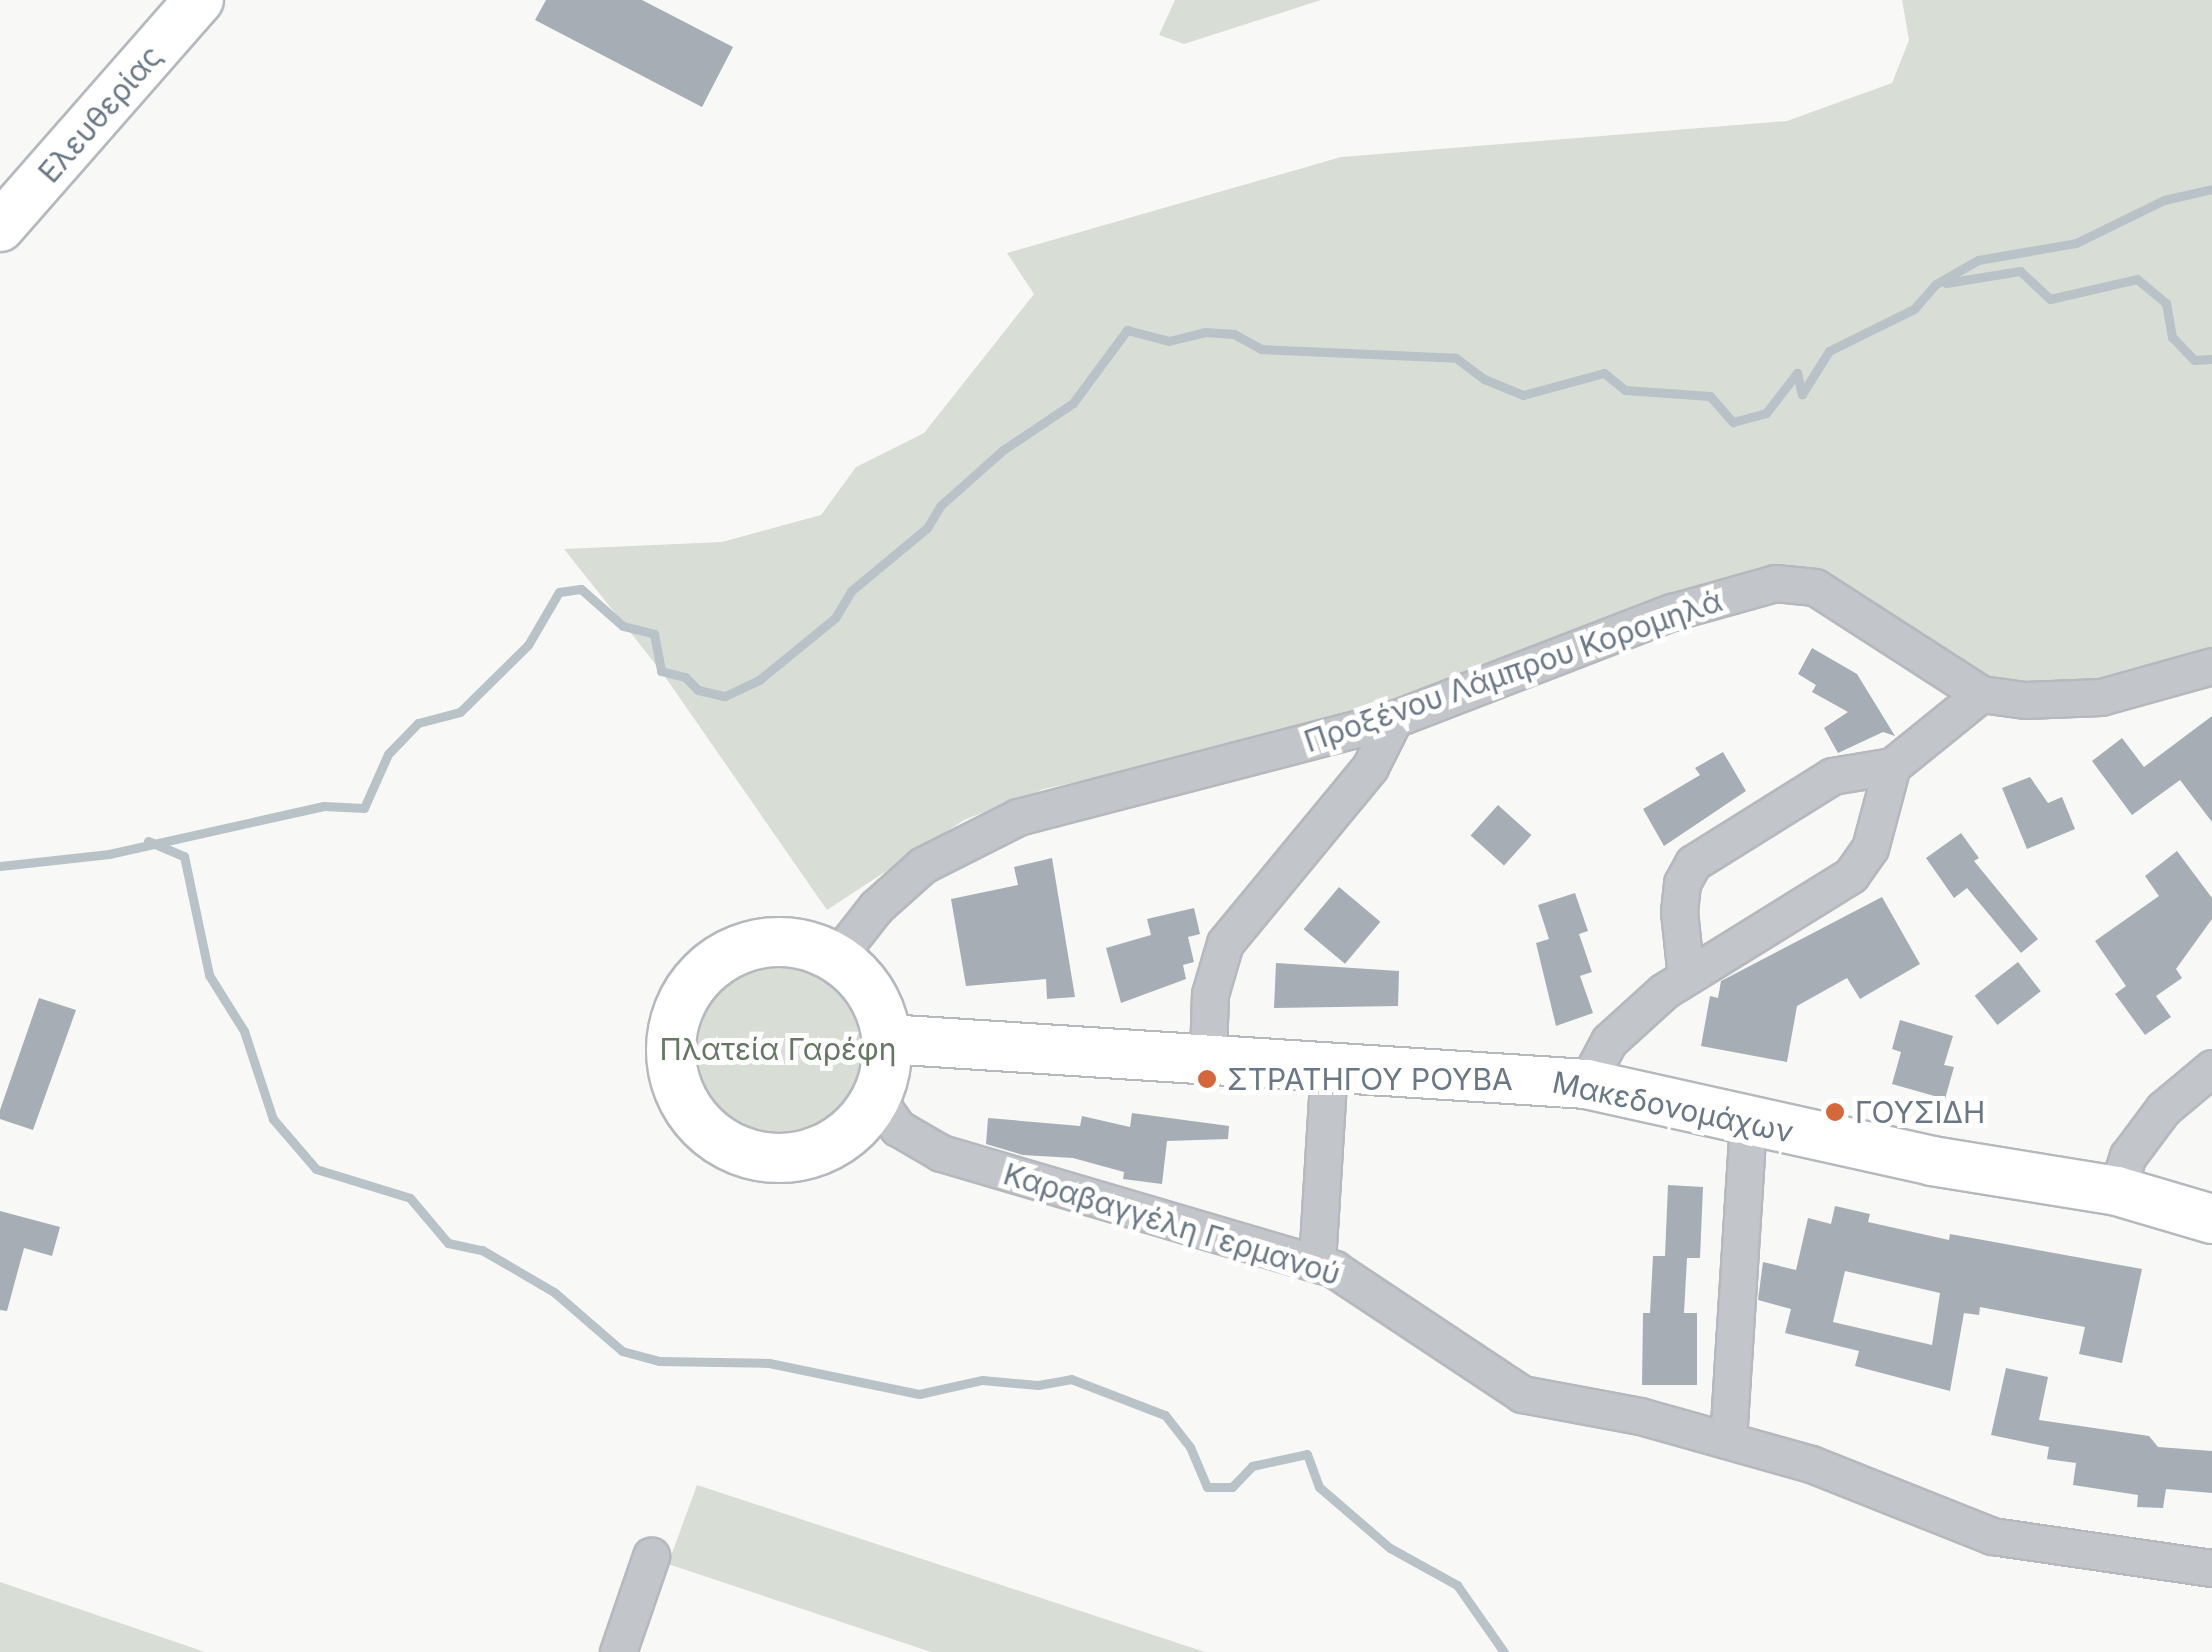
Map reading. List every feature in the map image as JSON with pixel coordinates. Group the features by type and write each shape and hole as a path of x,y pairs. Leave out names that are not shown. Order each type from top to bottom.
{"street":[{"name":"Ελευθερίας","path":"0,227 200,0"},
{"name":"Προξένου Λάμπρου Κορομηλά","path":"836,958 902,881 990,828 1052,805 1394,719 1672,612 1775,583 1816,587 1981,694 2025,700 2100,696 2212,666"},
{"path":"1686,977 1680,912 1682,884 1694,863 1832,776 1892,766 1981,694"},
{"path":"1208,1056 1210,994 1225,943 1370,767 1394,719"},
{"path":"1586,1084 1617,1032 1686,977 1851,875 1870,848 1892,766"},
{"path":"764,942 802,944 836,958 871,992 887,1039 876,1098 844,1137 821,1150 770,1158 722,1142 694,1115 676,1081 671,1055 681,1004 713,964 764,942"},
{"name":"Μακεδονομάχων","path":"887,1039 1329,1063 1586,1084 1748,1122 2118,1191 2212,1219"},
{"path":"1317,1262 1329,1063"},
{"path":"2118,1191 2128,1156 2163,1109 2212,1068"},
{"name":"Καραβαγγέλη Γερμανού","path":"876,1098 898,1128 941,1152 1317,1262 1347,1275 1522,1394 1728,1440 1811,1464 1992,1536 2212,1568"},
{"path":"1728,1440 1748,1122"},
{"path":"618,1652 651,1556"}],"green space":[{"path":"1175,0 1321,0 1184,44 1159,35"},
{"path":"1902,0 2212,0 2212,661 2177,677 2016,685 1971,672 1876,603 1800,575 1419,696 1219,751 1044,789 964,820 827,910 661,671 564,549 722,542 821,515 856,467 924,433 1034,294 1007,253 1341,157 1787,121 1892,83 1909,40"},
{"name":"Πλατεία Γαρέφη","path":"778,954 814,961 845,982 866,1013 873,1049 866,1085 845,1116 814,1137 778,1144 742,1137 711,1116 690,1085 683,1049 690,1013 711,982 742,961"},
{"path":"697,1485 1205,1652 931,1652 668,1564"},
{"path":"0,1582 205,1652 0,1652"}],"building":[{"path":"546,0 642,0 733,47 702,107 535,20"},
{"path":"1812,648 1857,674 1895,736 1883,732 1838,753 1824,728 1848,712 1812,692 1816,685 1798,674"},
{"path":"2212,716 2212,822 2180,780 2132,815 2092,761 2122,738 2144,767"},
{"path":"1723,752 1746,791 1664,846 1643,809 1700,775 1695,768"},
{"path":"2030,777 2048,803 2062,797 2075,829 2027,849 2002,788"},
{"path":"1498,805 1531,835 1504,866 1471,835"},
{"path":"1961,833 1979,858 1974,861 2038,939 2021,953 1967,888 1954,898 1926,858"},
{"path":"2177,851 2212,898 2212,919 2176,969 2182,978 2156,996 2171,1017 2145,1035 2115,994 2126,986 2095,941 2159,896 2145,876"},
{"path":"1052,858 1075,997 1047,999 1046,979 966,986 951,899 1018,885 1014,867"},
{"path":"1339,887 1380,922 1345,964 1304,929"},
{"path":"1575,893 1588,931 1579,934 1592,972 1580,976 1593,1013 1556,1026 1536,943 1549,939 1538,905"},
{"path":"1882,897 1920,964 1860,999 1847,978 1797,1006 1787,1062 1701,1046 1710,996 1718,998 1721,981"},
{"path":"1194,908 1200,934 1188,937 1194,962 1183,965 1186,979 1121,1003 1106,948 1151,935 1147,919"},
{"path":"2018,962 2041,991 1997,1025 1975,996"},
{"path":"1276,963 1399,971 1398,1006 1274,1008"},
{"path":"39,998 76,1010 33,1130 0,1119 0,1110"},
{"path":"1900,1020 1953,1036 1944,1065 1954,1067 1945,1099 1892,1084 1901,1052 1892,1049"},
{"path":"1132,1113 1229,1126 1228,1139 1167,1141 1162,1184 1123,1179 1124,1172 1073,1158 1023,1155 986,1144 988,1118 1080,1126 1082,1116 1130,1127"},
{"path":"1668,1185 1703,1187 1700,1258 1687,1258 1684,1313 1697,1313 1697,1385 1642,1385 1643,1313 1650,1313 1653,1256 1665,1256"},
{"path":"1835,1206 1870,1214 1868,1222 1949,1240 1950,1234 2142,1269 2122,1363 2079,1354 2085,1327 1980,1307 1979,1315 1964,1313 1950,1391 1855,1366 1859,1351 1785,1333 1791,1309 1758,1300 1763,1262 1796,1270 1808,1218 1831,1224","holes":["1845,1271 1940,1293 1932,1345 1833,1322"]},
{"path":"0,1211 60,1227 52,1256 24,1248 7,1311 0,1310"},
{"path":"2006,1368 2048,1377 2039,1420 2149,1436 2158,1447 2212,1451 2212,1493 2166,1489 2163,1508 2137,1507 2138,1495 2073,1485 2076,1463 2047,1459 2049,1447 1991,1435"}],"waterway":[{"path":"0,866 109,854 324,806 364,808 388,754 418,723 460,712 528,645 559,592 581,589 623,626 654,634 661,671 685,677 698,690 725,696 759,680 835,618 851,591 927,528 940,506 1003,450 1073,403 1127,330 1169,341 1205,332 1234,334 1261,349 1456,358 1484,379 1523,395 1604,373 1625,390 1710,396 1733,422 1766,413 1797,373 1802,394 1829,351 1914,309 1936,284 1978,260 2076,243 2164,200 2212,189"},
{"path":"1946,283 2020,271 2050,299 2137,279 2166,303 2172,337 2194,360 2212,359"},
{"path":"148,841 184,856 209,975 244,1031 273,1119 316,1169 410,1198 448,1243 482,1250 554,1292 622,1351 659,1361 769,1363 919,1394 982,1380 1038,1385 1071,1379 1165,1415 1190,1447 1207,1487 1232,1487 1252,1466 1307,1454 1319,1487 1390,1548 1457,1585 1504,1652"}],"place":[{"name":"ΣΤΡΑΤΗΓΟΥ ΡΟΥΒΑ","path":"1207,1079"},
{"name":"ΓΟΥΣΙΔΗ","path":"1835,1112"}]}
